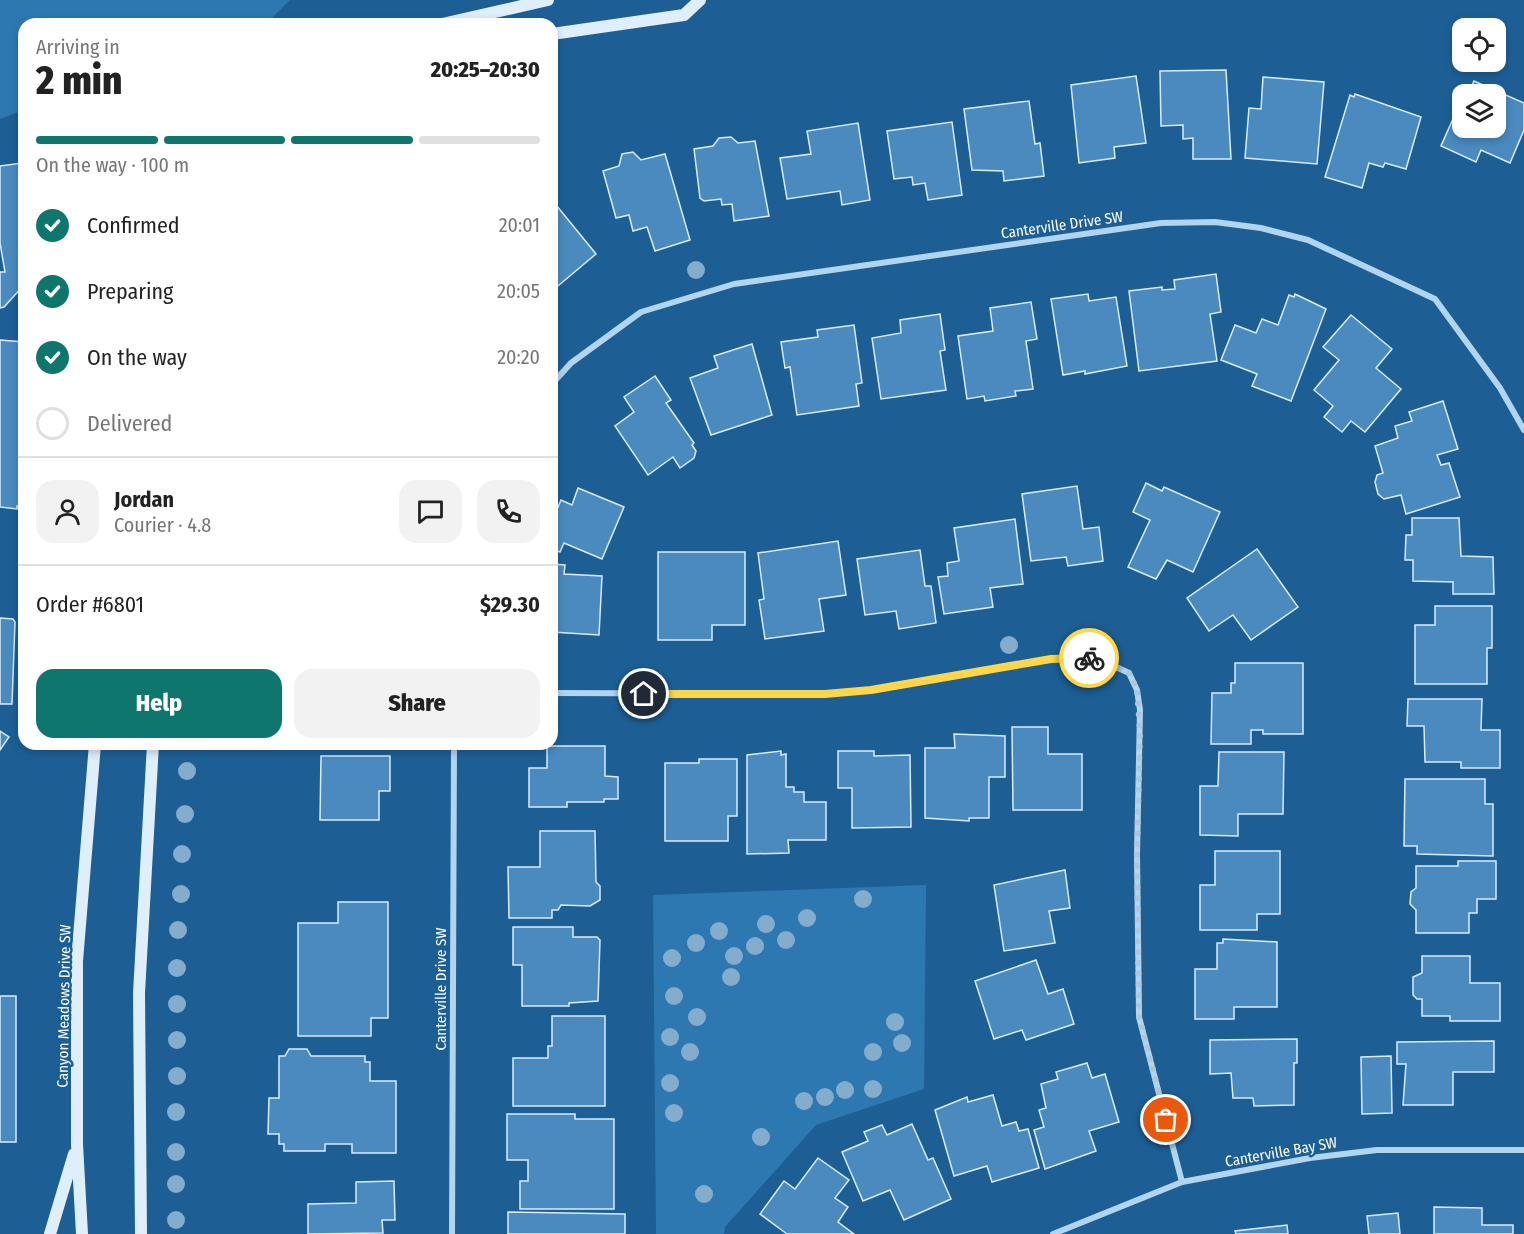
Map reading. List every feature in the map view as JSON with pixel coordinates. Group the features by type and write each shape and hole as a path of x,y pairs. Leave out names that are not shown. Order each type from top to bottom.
{"main road":[{"path":"468,18 548,0"},
{"path":"558,33 684,15 700,0"},
{"name":"Canyon Meadows Drive SW","path":"82,1234 77,1144 77,961 95,750"},
{"path":"141,1234 140,993 153,750"},
{"path":"50,1234 77,1144"}],"street":[{"name":"Canterville Drive SW","path":"558,377 571,363 641,312 734,284 1161,223 1215,222 1261,228 1308,240 1435,299 1500,387 1524,430"},
{"path":"558,693 825,694 871,690 1051,659 1080,657 1101,660 1129,673 1137,690 1140,710 1139,1017 1182,1182"},
{"name":"Canterville Drive SW","path":"452,1234 453,750"},
{"name":"Canterville Bay SW","path":"1053,1234 1182,1182 1310,1158 1377,1150 1524,1150"}],"shaded area":[{"path":"0,0 290,0 272,18 18,18 18,112 0,119"},
{"path":"926,885 924,1089 816,1125 725,1227 724,1234 656,1234 653,895"}],"building":[{"path":"1226,70 1231,159 1193,159 1193,138 1183,139 1183,125 1161,126 1160,71"},
{"path":"1136,76 1146,143 1114,147 1115,158 1079,163 1071,85"},
{"path":"1263,77 1324,82 1317,164 1245,158 1249,108 1261,109"},
{"path":"1355,94 1421,117 1406,169 1385,163 1383,167 1369,163 1362,188 1325,177 1350,95 1354,97"},
{"path":"1506,95 1524,103 1524,130 1510,163 1481,150 1476,162 1441,146 1452,121 1452,138 1506,138"},
{"path":"1029,101 1035,144 1040,143 1044,176 1004,181 1003,171 972,170 964,109"},
{"path":"952,122 962,195 928,200 925,183 913,185 912,177 894,179 887,131"},
{"path":"858,123 870,200 842,205 840,191 787,199 780,158 811,154 807,131"},
{"path":"731,137 738,143 755,141 769,216 734,221 732,204 722,205 721,199 704,201 700,198 694,149 713,146 719,138"},
{"path":"633,152 641,160 665,154 690,240 655,251 647,227 633,231 629,215 616,218 603,171 619,166 622,154"},
{"path":"18,164 18,292 4,307 0,308 0,272 5,272 0,243 0,166"},
{"path":"558,207 596,254 558,286"},
{"path":"1216,274 1221,312 1210,314 1217,361 1139,371 1129,291 1162,287 1162,290 1175,289 1174,280"},
{"path":"1088,294 1089,301 1116,297 1127,366 1085,374 1085,371 1063,375 1051,299"},
{"path":"1295,294 1326,309 1291,401 1252,386 1257,374 1221,360 1235,325 1256,333 1262,319 1278,325 1289,295 1294,297"},
{"path":"1031,302 1037,339 1026,341 1033,389 1015,391 1016,396 985,401 984,396 967,399 958,336 993,331 990,308"},
{"path":"940,314 945,350 940,351 946,390 881,399 872,338 901,333 900,320"},
{"path":"1351,315 1392,349 1376,368 1401,389 1365,432 1351,421 1342,432 1337,428 1324,417 1333,406 1314,390 1339,360 1323,347"},
{"path":"854,325 862,383 856,384 859,406 797,415 790,367 785,368 781,342 818,337 817,330"},
{"path":"0,340 18,342 18,506 17,509 0,507"},
{"path":"752,344 772,415 711,435 690,378 718,368 714,356"},
{"path":"655,376 671,400 666,403 694,443 692,445 696,451 694,458 680,468 673,457 648,475 615,426 634,412 624,397"},
{"path":"1443,401 1458,449 1437,455 1441,465 1449,463 1460,497 1406,514 1401,495 1384,499 1378,494 1375,482 1377,475 1383,473 1375,446 1398,438 1395,426 1412,421 1409,412"},
{"path":"1146,483 1162,491 1164,487 1220,512 1193,572 1167,560 1156,579 1128,567 1150,520 1133,512"},
{"path":"1077,486 1083,529 1099,527 1103,561 1068,566 1066,557 1031,561 1022,494"},
{"path":"578,488 624,507 602,559 564,543 560,552 558,551 558,507 561,500 572,505"},
{"path":"1412,518 1459,518 1461,556 1493,557 1494,594 1453,594 1453,582 1413,581 1413,560 1405,560 1406,535 1412,535"},
{"path":"1015,519 1023,584 990,588 993,607 944,614 938,577 948,576 947,563 959,561 954,528"},
{"path":"838,541 846,595 819,599 824,631 765,639 759,600 764,599 758,553"},
{"path":"1257,549 1298,607 1251,640 1233,615 1209,631 1187,598"},
{"path":"920,550 925,586 931,586 936,623 899,629 896,611 865,615 857,559"},
{"path":"658,552 745,552 745,625 712,625 712,640 658,640"},
{"path":"558,564 565,565 564,574 602,576 599,635 558,632"},
{"path":"1435,606 1492,606 1492,648 1487,648 1487,684 1415,684 1415,625 1435,625"},
{"path":"0,618 13,619 15,622 12,704 0,704"},
{"path":"1235,663 1303,663 1303,734 1263,734 1263,730 1251,730 1251,744 1211,744 1212,693 1231,693 1231,683 1235,683"},
{"path":"1408,699 1482,699 1481,730 1500,730 1500,768 1461,768 1461,762 1425,762 1424,726 1407,726"},
{"path":"1012,727 1048,727 1048,754 1082,754 1082,810 1013,810"},
{"path":"0,731 9,737 0,750"},
{"path":"954,734 1005,736 1005,777 989,777 989,818 969,818 969,821 925,818 925,748 955,748"},
{"path":"558,746 605,746 605,776 618,777 618,799 604,799 604,802 567,802 567,807 529,807 529,768 547,768 547,750 558,750"},
{"path":"781,751 781,755 786,754 786,787 794,787 794,792 804,792 804,802 826,802 826,840 788,840 789,853 747,854 747,755"},
{"path":"838,751 874,751 874,756 910,755 911,827 852,828 852,788 838,788"},
{"path":"1219,752 1284,752 1283,814 1238,814 1238,836 1200,835 1200,786 1218,786"},
{"path":"321,756 390,756 390,791 379,791 379,820 320,820"},
{"path":"699,759 737,759 737,816 728,816 728,841 665,841 665,763 699,763"},
{"path":"1405,779 1485,779 1485,804 1493,804 1493,856 1417,854 1417,846 1404,846"},
{"path":"540,831 595,831 596,882 600,886 600,900 590,906 561,905 558,910 552,910 552,918 509,918 508,867 540,867"},
{"path":"1215,851 1280,851 1280,914 1257,914 1257,930 1200,930 1200,885 1215,885"},
{"path":"1458,861 1496,861 1496,899 1477,899 1477,913 1469,913 1469,933 1416,933 1416,910 1410,904 1411,892 1416,888 1416,866 1458,866"},
{"path":"1065,870 1070,908 1049,911 1055,943 1004,951 994,885"},
{"path":"338,902 388,902 388,1018 371,1018 371,1036 298,1036 298,923 338,923"},
{"path":"513,927 573,927 573,937 597,937 600,940 598,1001 569,1003 569,1006 522,1006 522,965 513,965"},
{"path":"1223,939 1277,942 1277,1007 1234,1007 1234,1019 1195,1019 1195,969 1217,969 1217,943 1223,943"},
{"path":"1422,956 1470,956 1470,983 1500,983 1500,1021 1450,1021 1450,1016 1422,1016 1422,999 1417,999 1413,995 1413,977 1422,973"},
{"path":"1036,960 1048,994 1063,989 1074,1024 1026,1040 1022,1030 994,1039 975,981"},
{"path":"0,996 16,996 16,1142 0,1142"},
{"path":"552,1016 605,1016 605,1106 513,1106 513,1058 548,1058 548,1046 552,1046"},
{"path":"1297,1039 1297,1063 1294,1063 1294,1105 1254,1106 1253,1098 1233,1098 1231,1073 1210,1074 1210,1040"},
{"path":"1494,1041 1494,1072 1453,1072 1453,1105 1403,1105 1406,1064 1397,1064 1397,1042"},
{"path":"289,1049 307,1049 311,1056 365,1056 365,1062 370,1062 370,1081 396,1081 396,1153 352,1153 352,1144 325,1144 325,1151 284,1151 284,1144 279,1144 279,1134 268,1134 269,1098 279,1098 279,1056 285,1056"},
{"path":"1391,1056 1392,1113 1362,1114 1361,1057"},
{"path":"1087,1063 1092,1078 1105,1074 1119,1122 1089,1131 1096,1151 1045,1169 1034,1130 1044,1127 1039,1110 1046,1108 1041,1084 1058,1079 1056,1072"},
{"path":"993,1095 1002,1126 1016,1122 1019,1131 1028,1129 1039,1168 992,1182 987,1166 954,1176 935,1110 967,1097 968,1102"},
{"path":"507,1114 575,1114 575,1119 614,1119 614,1209 520,1209 520,1181 528,1181 528,1160 507,1160"},
{"path":"912,1124 928,1160 933,1158 951,1199 904,1220 890,1190 863,1201 842,1152 868,1141 864,1132 882,1125 887,1135"},
{"path":"818,1158 849,1180 835,1198 848,1207 838,1222 854,1234 787,1234 760,1214 784,1181 795,1189"},
{"path":"394,1181 395,1220 382,1220 383,1233 308,1234 308,1204 356,1203 356,1182"},
{"path":"1434,1207 1482,1208 1482,1225 1513,1225 1513,1234 1434,1234"},
{"path":"508,1212 625,1214 625,1234 508,1234"},
{"path":"1398,1213 1400,1234 1369,1234 1367,1216"},
{"path":"1287,1225 1288,1234 1236,1234 1235,1231"}],"way so far":[{"path":"1089,658 1101,660 1129,673 1137,690 1140,710 1137,855 1139,1017 1166,1120"}],"route":[{"path":"644,694 781,696 825,694 871,690 1051,659 1089,658"}]}
